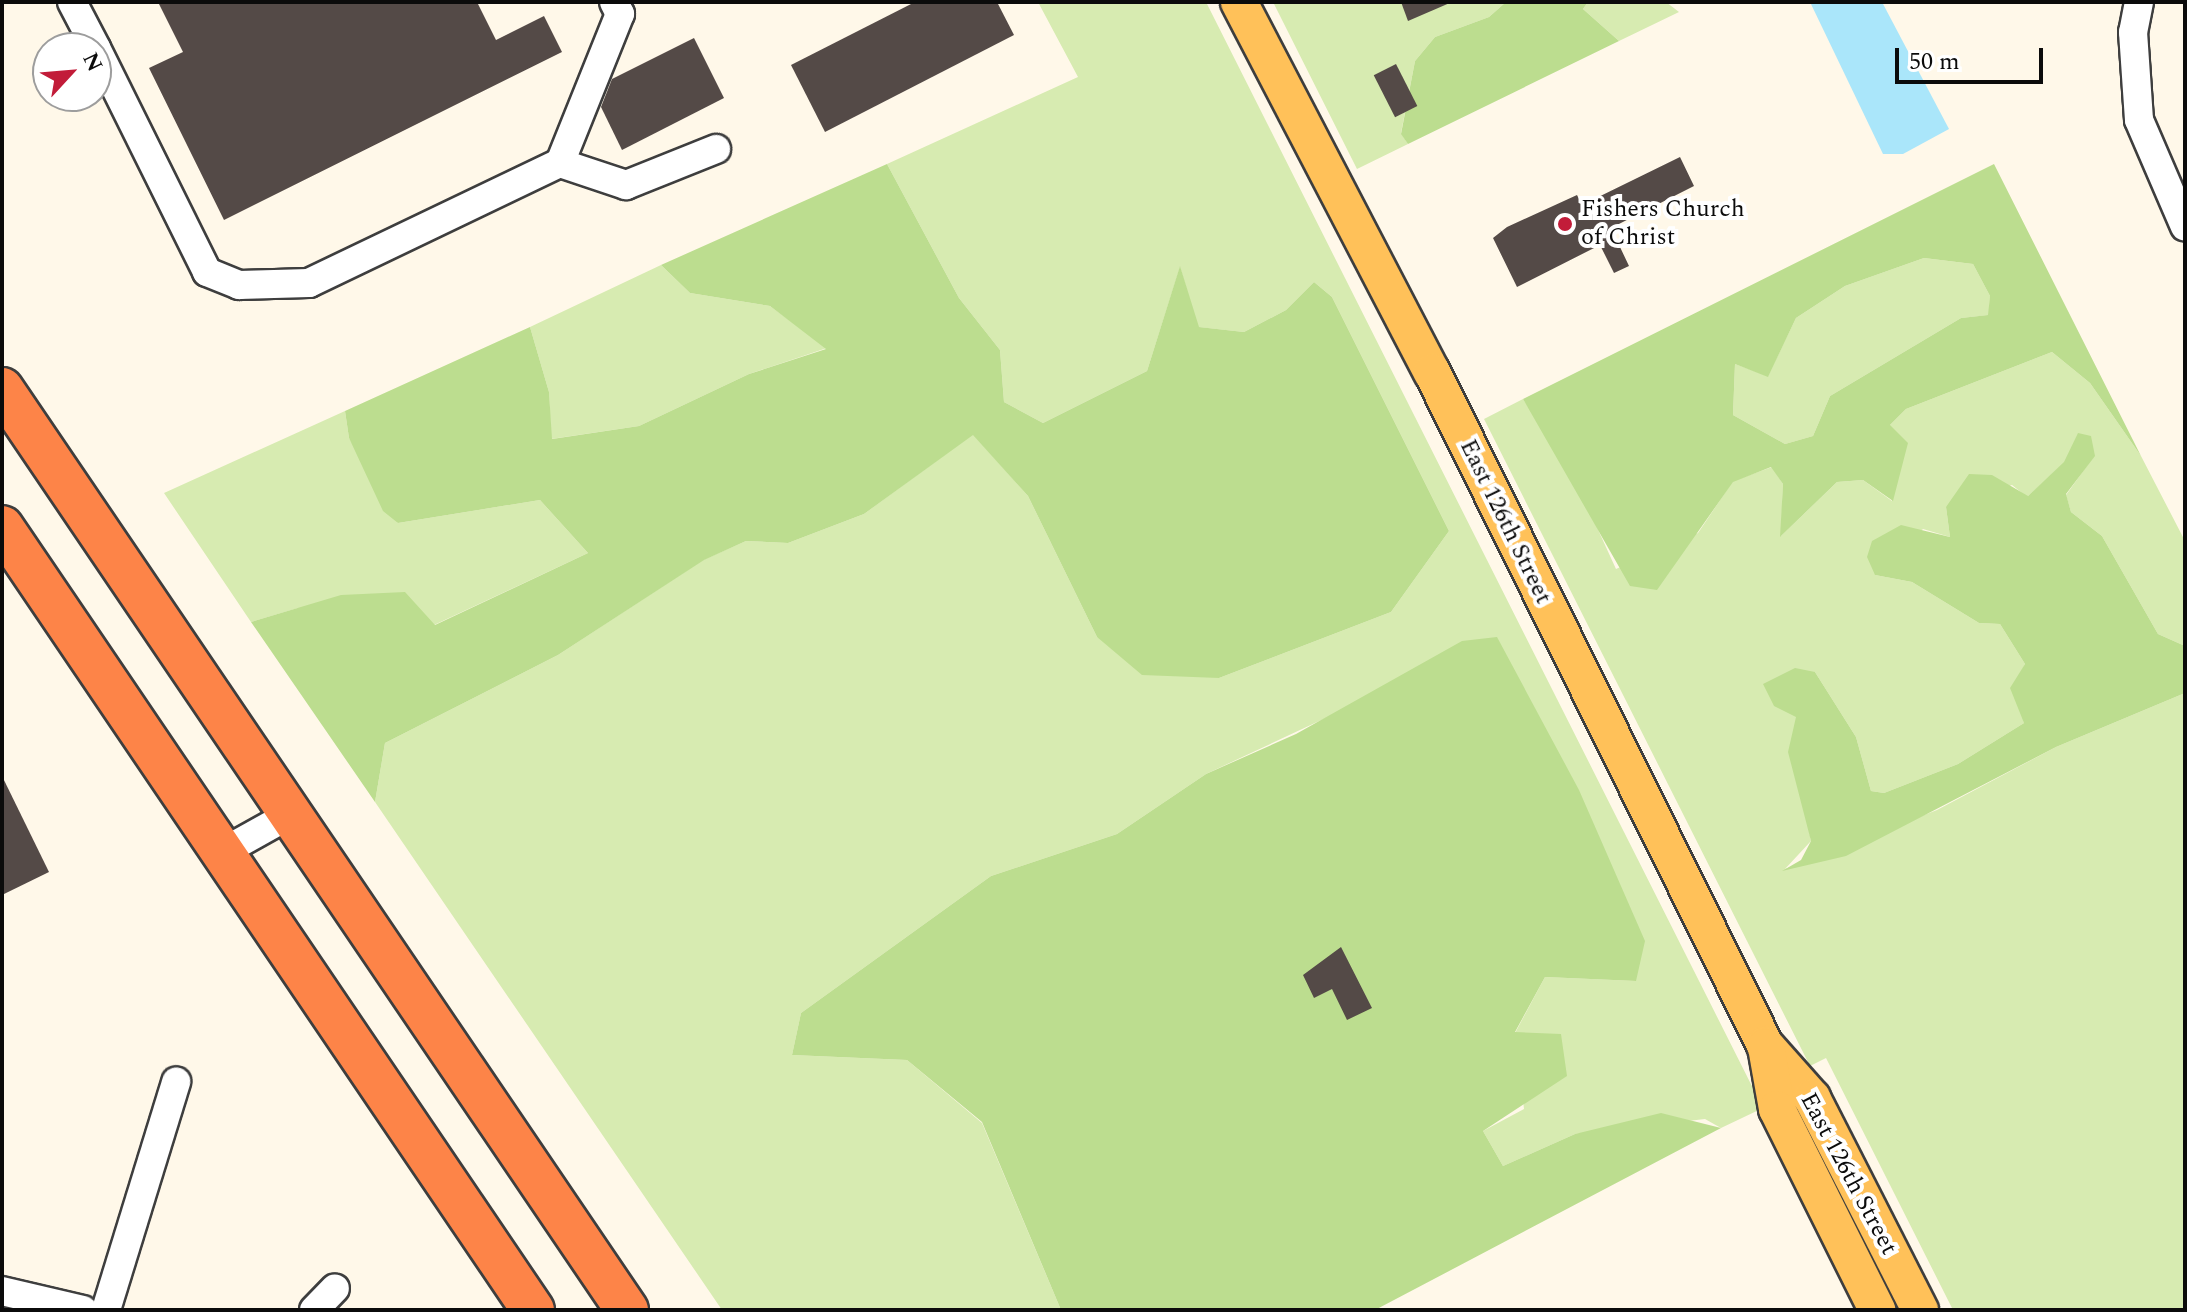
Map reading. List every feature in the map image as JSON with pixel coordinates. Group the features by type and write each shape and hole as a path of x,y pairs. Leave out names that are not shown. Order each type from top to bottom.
{"highway":[{"path":"2,389 627,1310"},
{"path":"2,527 533,1310"}],"main road":[{"name":"East 126th Street","path":"1239,2 1432,372 1765,1045 1812,1098 1920,1310"},
{"name":"East 126th Street","path":"1765,1045 1777,1109 1877,1310"}],"street":[{"path":"72,2 88,32"},
{"path":"112,80 207,272 239,285 309,283 560,163 620,14 614,2"},
{"path":"2139,2 2133,57 2139,120 2185,227"},
{"path":"560,163 626,185 716,149"},
{"path":"223,852 291,814"},
{"path":"106,1310 176,1082"},
{"path":"314,1310 335,1288"},
{"path":"2,1291 83,1310"}],"green space":[{"path":"1038,2 1206,2 1763,1108 1721,1128 1705,1119 1575,1134 1503,1166 1483,1131 1524,1109 1515,1033 1545,977 1636,981 1497,638 1206,774 1117,834 991,876 801,1013 792,1055 907,1060 982,1123 1061,1310 722,1310 375,802 385,743 558,655 703,560 746,541 788,543 864,514 973,434 1028,496 1097,637 1219,678 1391,612 1449,531 1332,297 1314,282 1286,310 1244,332 1198,327 1180,267 1147,371 1043,423 1004,402 1000,350 959,298 887,164 1078,77"},
{"path":"1273,2 1506,2 1489,17 1435,37 1415,61 1401,133 1408,144 1357,169"},
{"path":"1506,2 1588,2 1583,9 1619,41 1408,144 1401,134 1415,61 1435,37 1489,17"},
{"path":"1588,2 1666,2 1679,12 1619,41 1583,9"},
{"path":"887,164 959,298 1000,350 1004,402 1043,423 1147,371 1180,266 1199,327 1244,332 1286,310 1314,282 1332,297 1449,531 1391,612 1219,678 1142,675 1097,637 1028,496 973,435 864,514 788,543 746,541 704,560 558,655 385,743 375,802 251,622 341,595 405,592 435,625 588,553 540,500 398,523 383,511 349,438 345,411 530,327 549,392 552,439 639,426 749,374 826,349 770,306 690,293 661,265"},
{"path":"1994,164 2141,456 2090,383 2052,352 1906,409 1890,425 1908,443 1893,501 1863,480 1837,482 1780,537 1783,484 1771,467 1733,482 1657,590 1630,586 1523,399","holes":["1924,258 1973,264 1990,296 1988,315 1961,318 1830,396 1813,436 1785,444 1733,415 1735,364 1768,377 1796,318 1845,286"]},
{"path":"1924,258 1973,264 1990,296 1989,315 1961,318 1830,396 1813,436 1785,444 1733,415 1735,364 1768,376 1796,318 1845,286"},
{"path":"661,265 690,293 770,306 827,348 749,374 639,426 551,439 549,392 530,327"},
{"path":"2052,352 2090,383 2141,456 2185,541 2185,646 2158,634 2102,536 2071,512 2066,495 2094,456 2065,462 2027,497 2012,485 1946,507 1950,537 1923,529 1875,575 1912,582 1979,623 2000,624 2025,664 2018,679 2024,723 1958,764 1884,793 1871,791 1856,737 1815,672 1793,742 1811,841 1785,869 1937,810 2056,747 2185,693 2185,1310 1953,1310 1826,1058 1810,1066 1484,419 1523,399 1573,475 1616,569 1698,533 1733,481 1772,467 1783,484 1781,536 1837,482 1863,480 1892,501 1890,425 1906,409"},
{"path":"345,411 349,438 398,523 540,500 588,553 434,625 298,608 251,622 164,493"},
{"path":"2078,433 2091,436 2095,456 2066,494 2071,512 2102,536 2158,634 2185,646 2185,693 2056,747 1846,856 1782,871 1801,860 1811,841 1788,752 1796,717 1774,706 1763,684 1795,668 1815,672 1856,737 1871,791 1884,793 1958,764 2024,723 2010,688 2025,664 2000,624 1979,623 1912,582 1875,575 1867,557 1872,541 1901,525 1950,537 1946,507 1969,474 1992,475 2028,496 2064,462"},
{"path":"1497,637 1579,790 1645,941 1636,981 1545,977 1515,1032 1561,1034 1567,1076 1483,1131 1503,1166 1575,1134 1661,1113 1721,1128 1375,1310 1061,1310 982,1122 907,1060 792,1055 801,1013 991,876 1117,834 1206,774 1296,734 1462,641"}],"water":[{"path":"1810,2 1882,2 1949,129 1903,154 1883,154"}],"building":[{"path":"158,2 477,2 496,40 544,16 562,52 224,220 149,68 183,52"},
{"path":"915,2 997,2 1014,35 825,132 791,65"},
{"path":"1401,2 1452,2 1408,21"},
{"path":"694,38 724,98 622,150 601,107 612,79"},
{"path":"1396,64 1417,106 1395,117 1374,75"},
{"name":"Fishers Church of Christ","path":"1680,157 1694,186 1611,228 1629,266 1614,273 1600,245 1517,287 1493,238 1507,227 1577,195 1582,205"},
{"path":"2,776 49,872 2,895"},
{"path":"1341,947 1372,1008 1347,1020 1332,989 1314,998 1303,975"}],"place":[{"name":"Fishers Church of Christ","path":"1565,224"}]}
